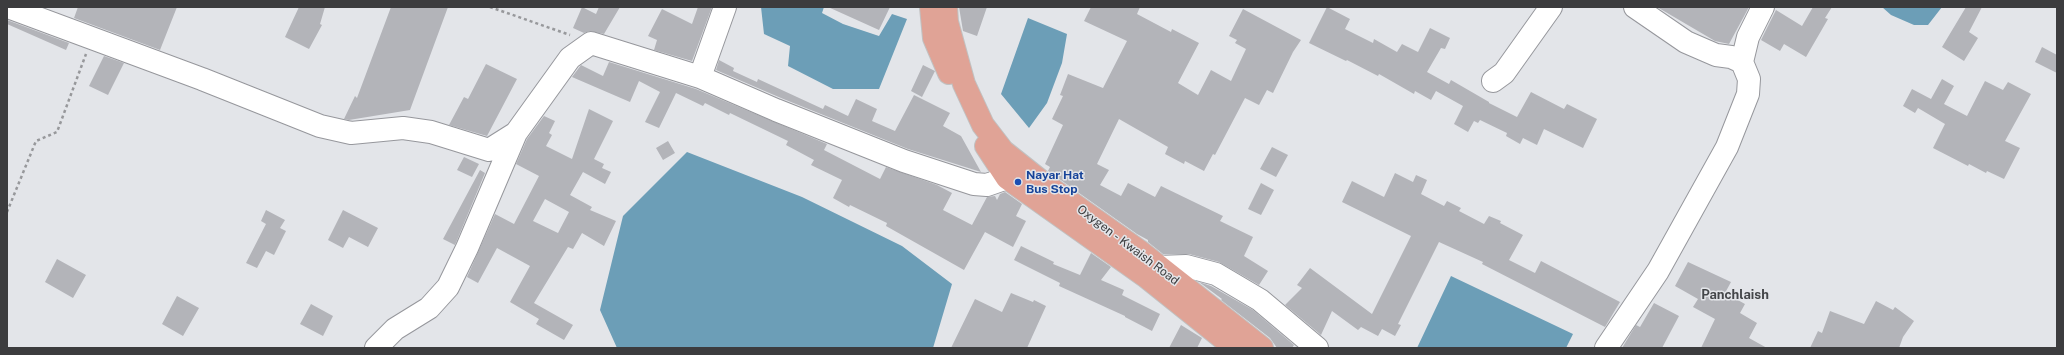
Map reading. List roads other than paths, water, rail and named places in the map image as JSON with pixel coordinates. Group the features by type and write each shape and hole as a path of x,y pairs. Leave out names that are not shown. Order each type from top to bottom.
{"main road":[{"name":"Oxygen - Kwaish Road","path":"931,7 934,38 967,118 1007,178 1152,271 1262,348"},
{"name":"Oxygen - Kwaish Road","path":"946,7 947,22 964,84 983,125 1003,151 1152,271 1235,348"}],"street":[{"path":"8,7 320,126 351,133 403,128 431,132 489,150 516,133"},
{"path":"700,77 725,7"},
{"path":"1493,81 1504,73 1551,7"},
{"path":"1635,7 1686,42 1716,55 1731,57 1742,62"},
{"path":"1606,348 1658,271 1727,147 1748,94 1749,79 1742,62 1748,37 1763,7"},
{"path":"376,348 395,329 429,308 448,288 467,248 516,133 570,58 591,43 700,77 835,134 911,164 974,184 987,185 1007,178"},
{"path":"1152,271 1186,266 1216,274 1260,300 1318,348"}],"water":[{"path":"761,7 824,7 822,13 843,24 879,36 892,14 907,19 879,89 833,89 788,66 790,46 764,34"},
{"path":"1882,7 1942,7 1928,25 1914,25 1891,15"},
{"path":"1028,18 1067,34 1062,63 1047,103 1029,128 1001,94"},
{"path":"687,152 802,197 902,246 952,284 933,348 617,348 600,310 623,216"},
{"path":"1451,276 1573,334 1566,348 1417,348"}],"place":[{"name":"Nayar Hat Bus Stop","path":"1018,182"}],"district":[{"name":"Panchlaish","path":"1735,295"}]}
